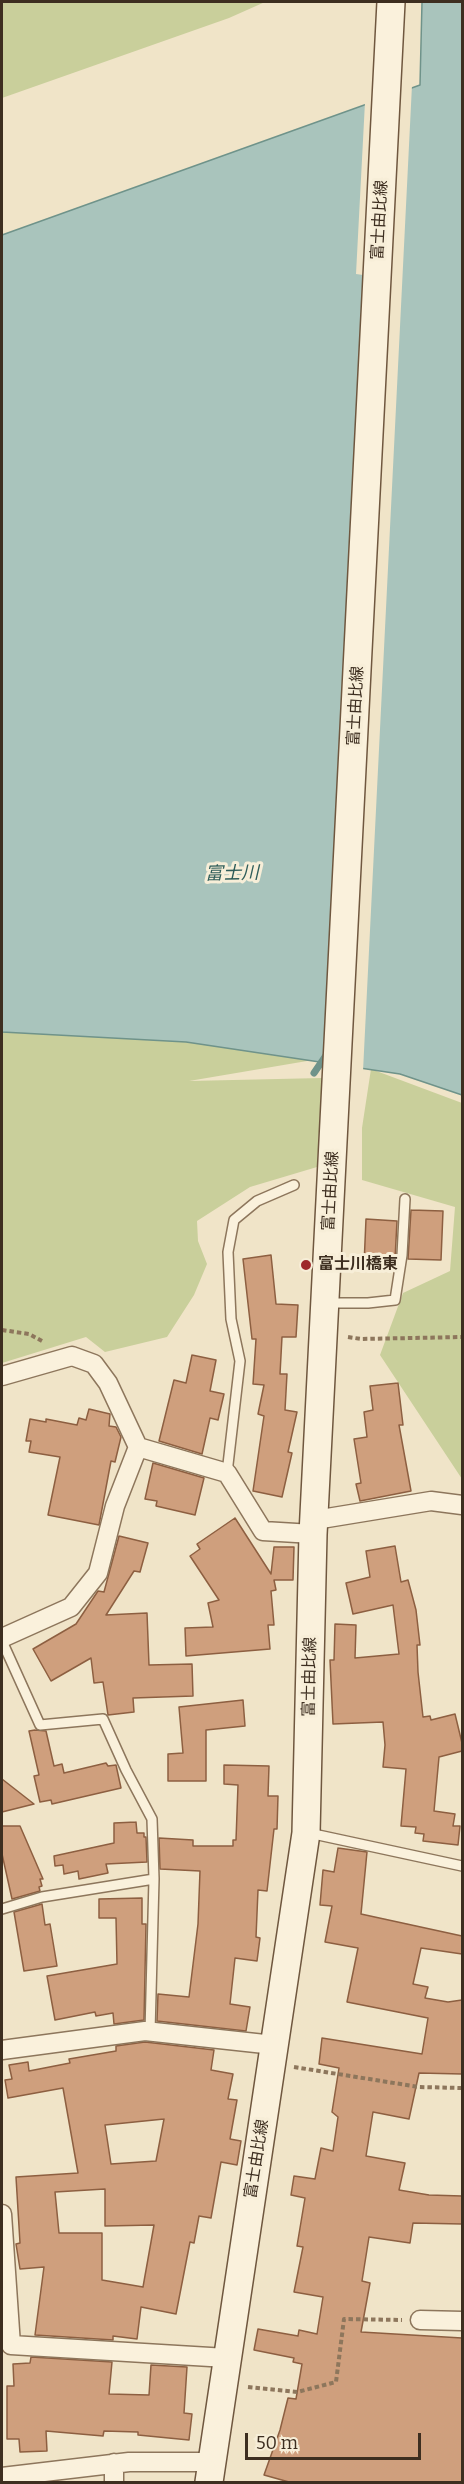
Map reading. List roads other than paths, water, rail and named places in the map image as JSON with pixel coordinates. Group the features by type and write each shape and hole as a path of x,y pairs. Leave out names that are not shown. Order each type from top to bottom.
{"main road":[{"name":"富士由比線","path":"210,2472 306,1833 314,1527 323,1333 391,2"}],"street":[{"path":"2,1376 72,1356 94,1364 108,1383 138,1447 115,1506 98,1572 71,1606 2,1639"},
{"path":"138,1447 226,1473 264,1530 314,1527 431,1501 462,1505"},
{"path":"2,2050 150,2032 274,2045"},
{"path":"2,2214 11,2345 225,2371"},
{"path":"420,2320 462,2321"},
{"path":"114,2463 114,2482"},
{"path":"2,2477 114,2463 210,2472"}],"lane":[{"path":"226,1473 240,1361 231,1319 228,1252 234,1220 257,1201 294,1185"},
{"path":"325,1303 368,1303 395,1300 402,1255 405,1199"},
{"path":"2,1639 40,1725 103,1719 152,1819 154,1879 150,2032"},
{"path":"306,1833 462,1866"},
{"path":"2,1909 42,1897 154,1879"}],"water":[{"name":"富士川","path":"422,2 462,2 462,1095 400,1074 186,1042 2,1032 2,235 420,85"}],"waterway":[{"path":"314,1073 327,1054"}],"place":[{"name":"富士川橋東","path":"306,1265"}]}
